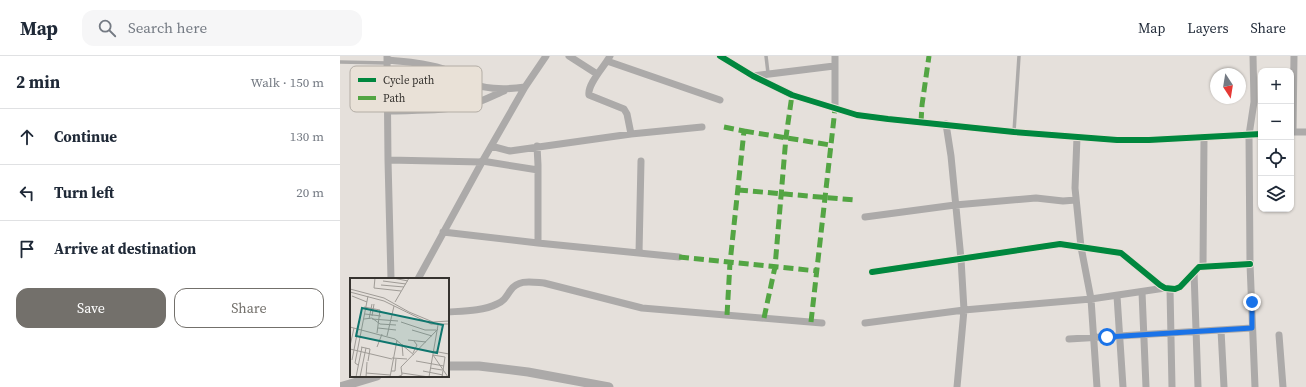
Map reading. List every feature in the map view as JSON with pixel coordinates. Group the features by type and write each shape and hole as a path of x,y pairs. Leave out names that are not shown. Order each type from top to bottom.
{"street":[{"path":"419,278 482,161 525,87 546,56"},
{"path":"569,56 597,74"},
{"path":"720,56 753,76 792,95 857,115 1014,132 1118,140 1204,138 1258,134"},
{"path":"835,56 835,108"},
{"path":"1253,56 1254,102 1249,135 1250,264 1255,387"},
{"path":"1293,104 1294,56"},
{"path":"631,134 627,114 624,109 620,106 589,95 588,91 597,74 609,59 720,100"},
{"path":"387,60 430,66"},
{"path":"753,76 834,66"},
{"path":"482,86 508,90"},
{"path":"482,101 508,90 525,87"},
{"path":"388,112 391,278"},
{"path":"946,124 956,206 964,310 957,387"},
{"path":"491,146 508,151 631,134 702,127"},
{"path":"1294,132 1306,132"},
{"path":"1077,137 1075,188 1081,247 1091,299 1097,387"},
{"path":"1204,138 1204,267"},
{"path":"537,146 538,243"},
{"path":"388,160 482,161 538,170"},
{"path":"639,253 641,161"},
{"path":"865,216 1036,198 1063,201 1076,200"},
{"path":"444,232 679,258"},
{"path":"872,272 1060,244 1121,253 1160,285 1168,288"},
{"path":"865,323 964,310 1091,299 1180,287 1199,267 1250,264"},
{"path":"1194,272 1198,387"},
{"path":"449,312 496,305 506,298 516,285 521,282 530,282 544,283 642,308 822,322"},
{"path":"1168,288 1172,333 1172,387"},
{"path":"1142,292 1146,387"},
{"path":"1117,296 1123,387"},
{"path":"1069,339 1252,328"},
{"path":"1221,330 1224,387"},
{"path":"1279,335 1283,387"},
{"path":"449,366 479,366 521,371 609,387"},
{"path":"340,387 374,377"}],"lane":[{"path":"766,56 768,74"},
{"path":"1014,132 1019,56"},
{"path":"340,62 387,60"}],"marked path":[{"path":"921,122 929,56"},
{"path":"764,318 775,267 786,137 792,95"},
{"path":"811,322 835,109"},
{"path":"724,127 744,131 730,263 727,315"},
{"path":"744,131 830,145"},
{"path":"738,190 855,200"},
{"path":"679,257 817,271"}],"cycle path":[{"path":"720,56 753,76 792,95 857,115 1014,132 1117,140 1149,140 1258,134"},
{"path":"872,272 1060,244 1121,253 1165,288 1175,289 1180,287 1199,267 1250,264"}],"route":[{"path":"1107,337 1252,328 1252,302"}]}
